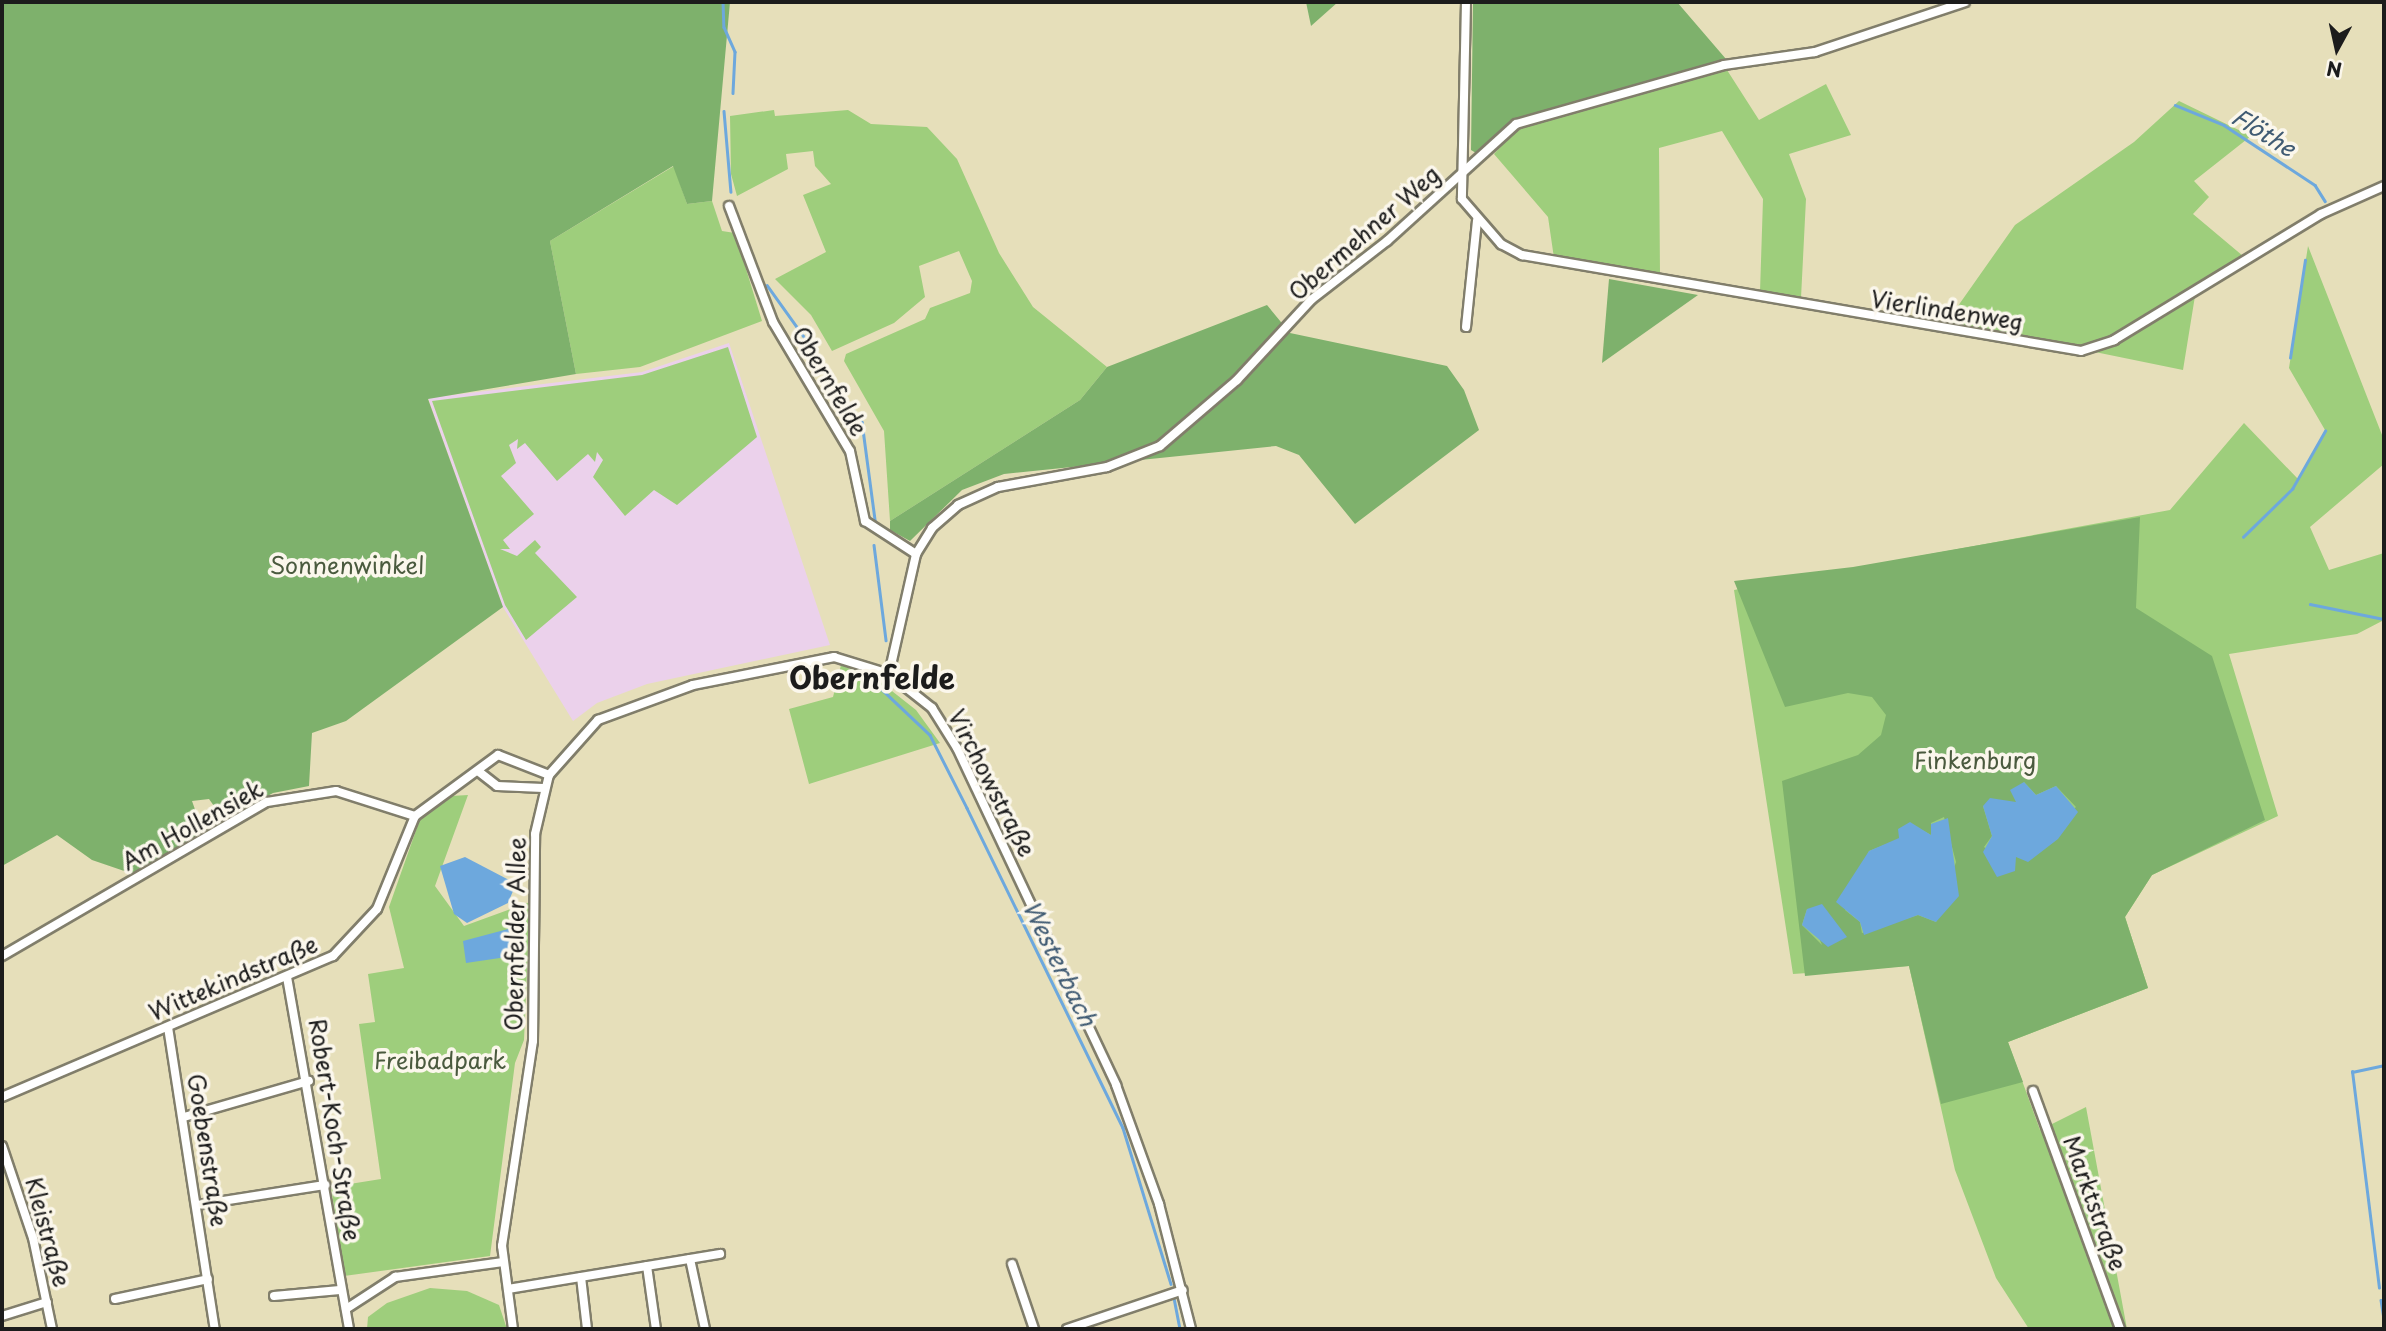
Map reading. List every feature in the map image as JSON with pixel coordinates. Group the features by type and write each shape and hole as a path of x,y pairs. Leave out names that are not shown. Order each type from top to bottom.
{"street":[{"name":"Vierlindenweg","path":"1466,2 1460,176 1462,199 1477,221 1522,255 2081,351 2114,340 2321,214 2384,186"},
{"name":"Obermehner Weg","path":"889,674 916,554 932,528 958,505 998,486 1107,467 1160,446 1237,380 1311,300 1460,176 1516,124 1724,65 1815,52 1965,2"},
{"name":"Obernfelde","path":"729,206 773,322 850,452 865,521 916,554"},
{"path":"1466,327 1477,221"},
{"name":"Virchowstraße","path":"543,788 549,775 598,720 693,685 823,658 861,662 889,674 932,708 957,748 1116,1085 1183,1290 1191,1329"},
{"path":"415,816 504,754 549,775"},
{"path":"478,771 497,786 543,788"},
{"name":"Obernfelder Allee","path":"513,1329 503,1262 503,1224 538,986 535,834 543,788"},
{"name":"Am Hollensiek","path":"2,957 267,802 336,791 415,816"},
{"name":"Wittekindstraße","path":"2,1097 287,978 333,956 366,926 415,816"},
{"name":"Robert-Koch-Straße","path":"287,978 309,1081 340,1290 349,1329"},
{"name":"Goebenstraße","path":"169,1027 215,1329"},
{"path":"184,1117 309,1081"},
{"name":"Marktstraße","path":"2034,1091 2120,1329"},
{"name":"Kleistraße","path":"2,1146 47,1302 52,1329"},
{"path":"197,1205 325,1185"},
{"path":"508,1289 720,1254"},
{"path":"690,1259 705,1329"},
{"path":"346,1309 395,1277 503,1262"},
{"path":"1012,1264 1034,1329"},
{"path":"647,1266 656,1329"},
{"path":"581,1277 587,1329"},
{"path":"115,1299 208,1279"},
{"path":"274,1296 340,1290"},
{"path":"1067,1329 1183,1290"},
{"path":"2,1317 47,1302"}],"shaded area":[{"path":"729,343 830,645 647,684 597,703 573,721 503,607 428,398 642,372"}],"green space":[{"name":"Sonnenwinkel","path":"2,2 730,2 712,201 687,204 673,166 550,241 576,374 428,399 503,607 346,721 312,733 309,786 273,793 224,820 209,799 192,801 203,832 133,874 92,860 57,835 2,866"},
{"path":"1306,2 1338,2 1311,26"},
{"path":"1473,2 1677,2 1726,59 1513,120 1476,153 1471,150"},
{"path":"1727,70 1759,120 1826,84 1851,135 1789,154 1806,199 1801,298 1760,292 1763,199 1722,131 1659,148 1660,276 1554,258 1548,217 1494,154 1518,128"},
{"path":"2179,101 2251,136 2194,181 2209,197 2193,214 2243,256 2113,336 2080,345 1946,323 2015,225 2134,142"},
{"path":"774,110 775,116 848,110 871,124 927,127 957,159 999,253 1033,307 1107,367 1080,400 890,521 884,431 844,361 846,354 925,319 930,308 970,293 972,281 959,251 919,266 925,297 894,323 832,351 811,315 775,279 826,252 803,195 831,184 815,166 813,151 786,154 788,169 737,196 731,174 730,116"},
{"path":"674,166 687,204 712,201 722,231 735,233 762,321 640,367 576,374 550,241"},
{"name":"Finkenburg","path":"2308,246 2384,440 2384,464 2310,527 2329,570 2384,553 2384,620 2357,634 2229,654 2278,816 2152,875 2125,917 2148,988 2008,1042 2040,1130 2086,1107 2127,1329 2029,1329 1996,1278 1955,1170 1909,966 1793,974 1734,590 2170,510 2244,423 2298,479 2325,430 2289,368"},
{"path":"1609,279 1698,295 1602,363"},
{"path":"2195,296 2183,370 2095,352 2122,341"},
{"path":"1267,305 1290,333 1447,366 1464,390 1479,430 1355,524 1299,455 1276,446 1004,474 962,490 910,541 890,530 890,521 1080,400 1107,367"},
{"path":"728,347 757,437 677,505 654,490 625,516 593,477 603,460 597,452 595,462 588,454 557,481 525,443 517,449 518,439 509,445 516,463 501,476 534,514 503,540 510,549 500,549 517,556 535,540 541,547 535,553 577,597 526,640 505,605 432,401 642,375"},
{"name":"Finkenburg","path":"2140,517 2136,608 2212,656 2265,820 2152,875 2125,917 2148,988 2008,1042 2023,1082 1941,1104 1909,966 1805,976 1782,781 1858,755 1881,735 1886,715 1872,697 1848,693 1785,707 1734,581 1853,567","holes":["2024,782 2036,795 2056,786 2076,807 2012,859 2015,870 1984,847 1992,836 1983,806 2016,802","1944,817 1956,862 1936,922 1918,915 1862,933 1860,922 1845,910 1869,851 1922,830 1931,835 1931,823","1807,909 1822,945 1802,925"]},
{"path":"841,665 878,680 916,710 940,743 809,784 789,709 833,697"},
{"name":"Freibadpark","path":"468,795 435,886 464,926 530,902 524,1040 515,1063 490,1256 344,1276 331,1187 381,1179 359,1024 375,1022 368,974 404,968 389,907 420,819 451,796"},
{"path":"430,1288 467,1291 499,1305 507,1329 367,1329 368,1317 387,1303"}],"water":[{"path":"2024,782 2036,795 2056,786 2078,812 2058,839 2028,862 2016,857 2015,871 1997,877 1983,852 1992,836 1983,806 1990,798 2016,802 2010,790"},
{"path":"1948,818 1959,896 1936,922 1918,915 1864,935 1860,922 1836,902 1869,851 1899,838 1898,829 1910,822 1931,835 1931,824"},
{"path":"465,857 509,880 513,891 508,903 467,923 454,914 440,866"},
{"path":"1822,904 1847,937 1828,947 1802,925 1807,909"},
{"path":"512,928 520,955 466,963 463,941"}],"waterway":[{"name":"Westerbach","path":"723,2 724,27 735,52 733,93"},
{"name":"Flöthe","path":"2175,105 2224,125 2315,185 2325,201"},
{"name":"Westerbach","path":"724,111 731,192"},
{"name":"Flöthe","path":"2290,358 2305,260"},
{"name":"Westerbach","path":"767,285 820,359"},
{"name":"Westerbach","path":"827,375 862,422 875,520"},
{"name":"Flöthe","path":"2243,537 2292,489 2325,431"},
{"name":"Westerbach","path":"874,545 886,640"},
{"name":"Flöthe","path":"2310,604 2384,619"},
{"name":"Westerbach","path":"874,682 930,735 967,808 1123,1128 1171,1284"},
{"name":"Flöthe","path":"2379,1288 2352,1072 2384,1065"},
{"name":"Westerbach","path":"1174,1298 1180,1329"},
{"name":"Flöthe","path":"2381,1300 2384,1318"}],"district":[{"name":"Obernfelde","path":"872,677"}]}
